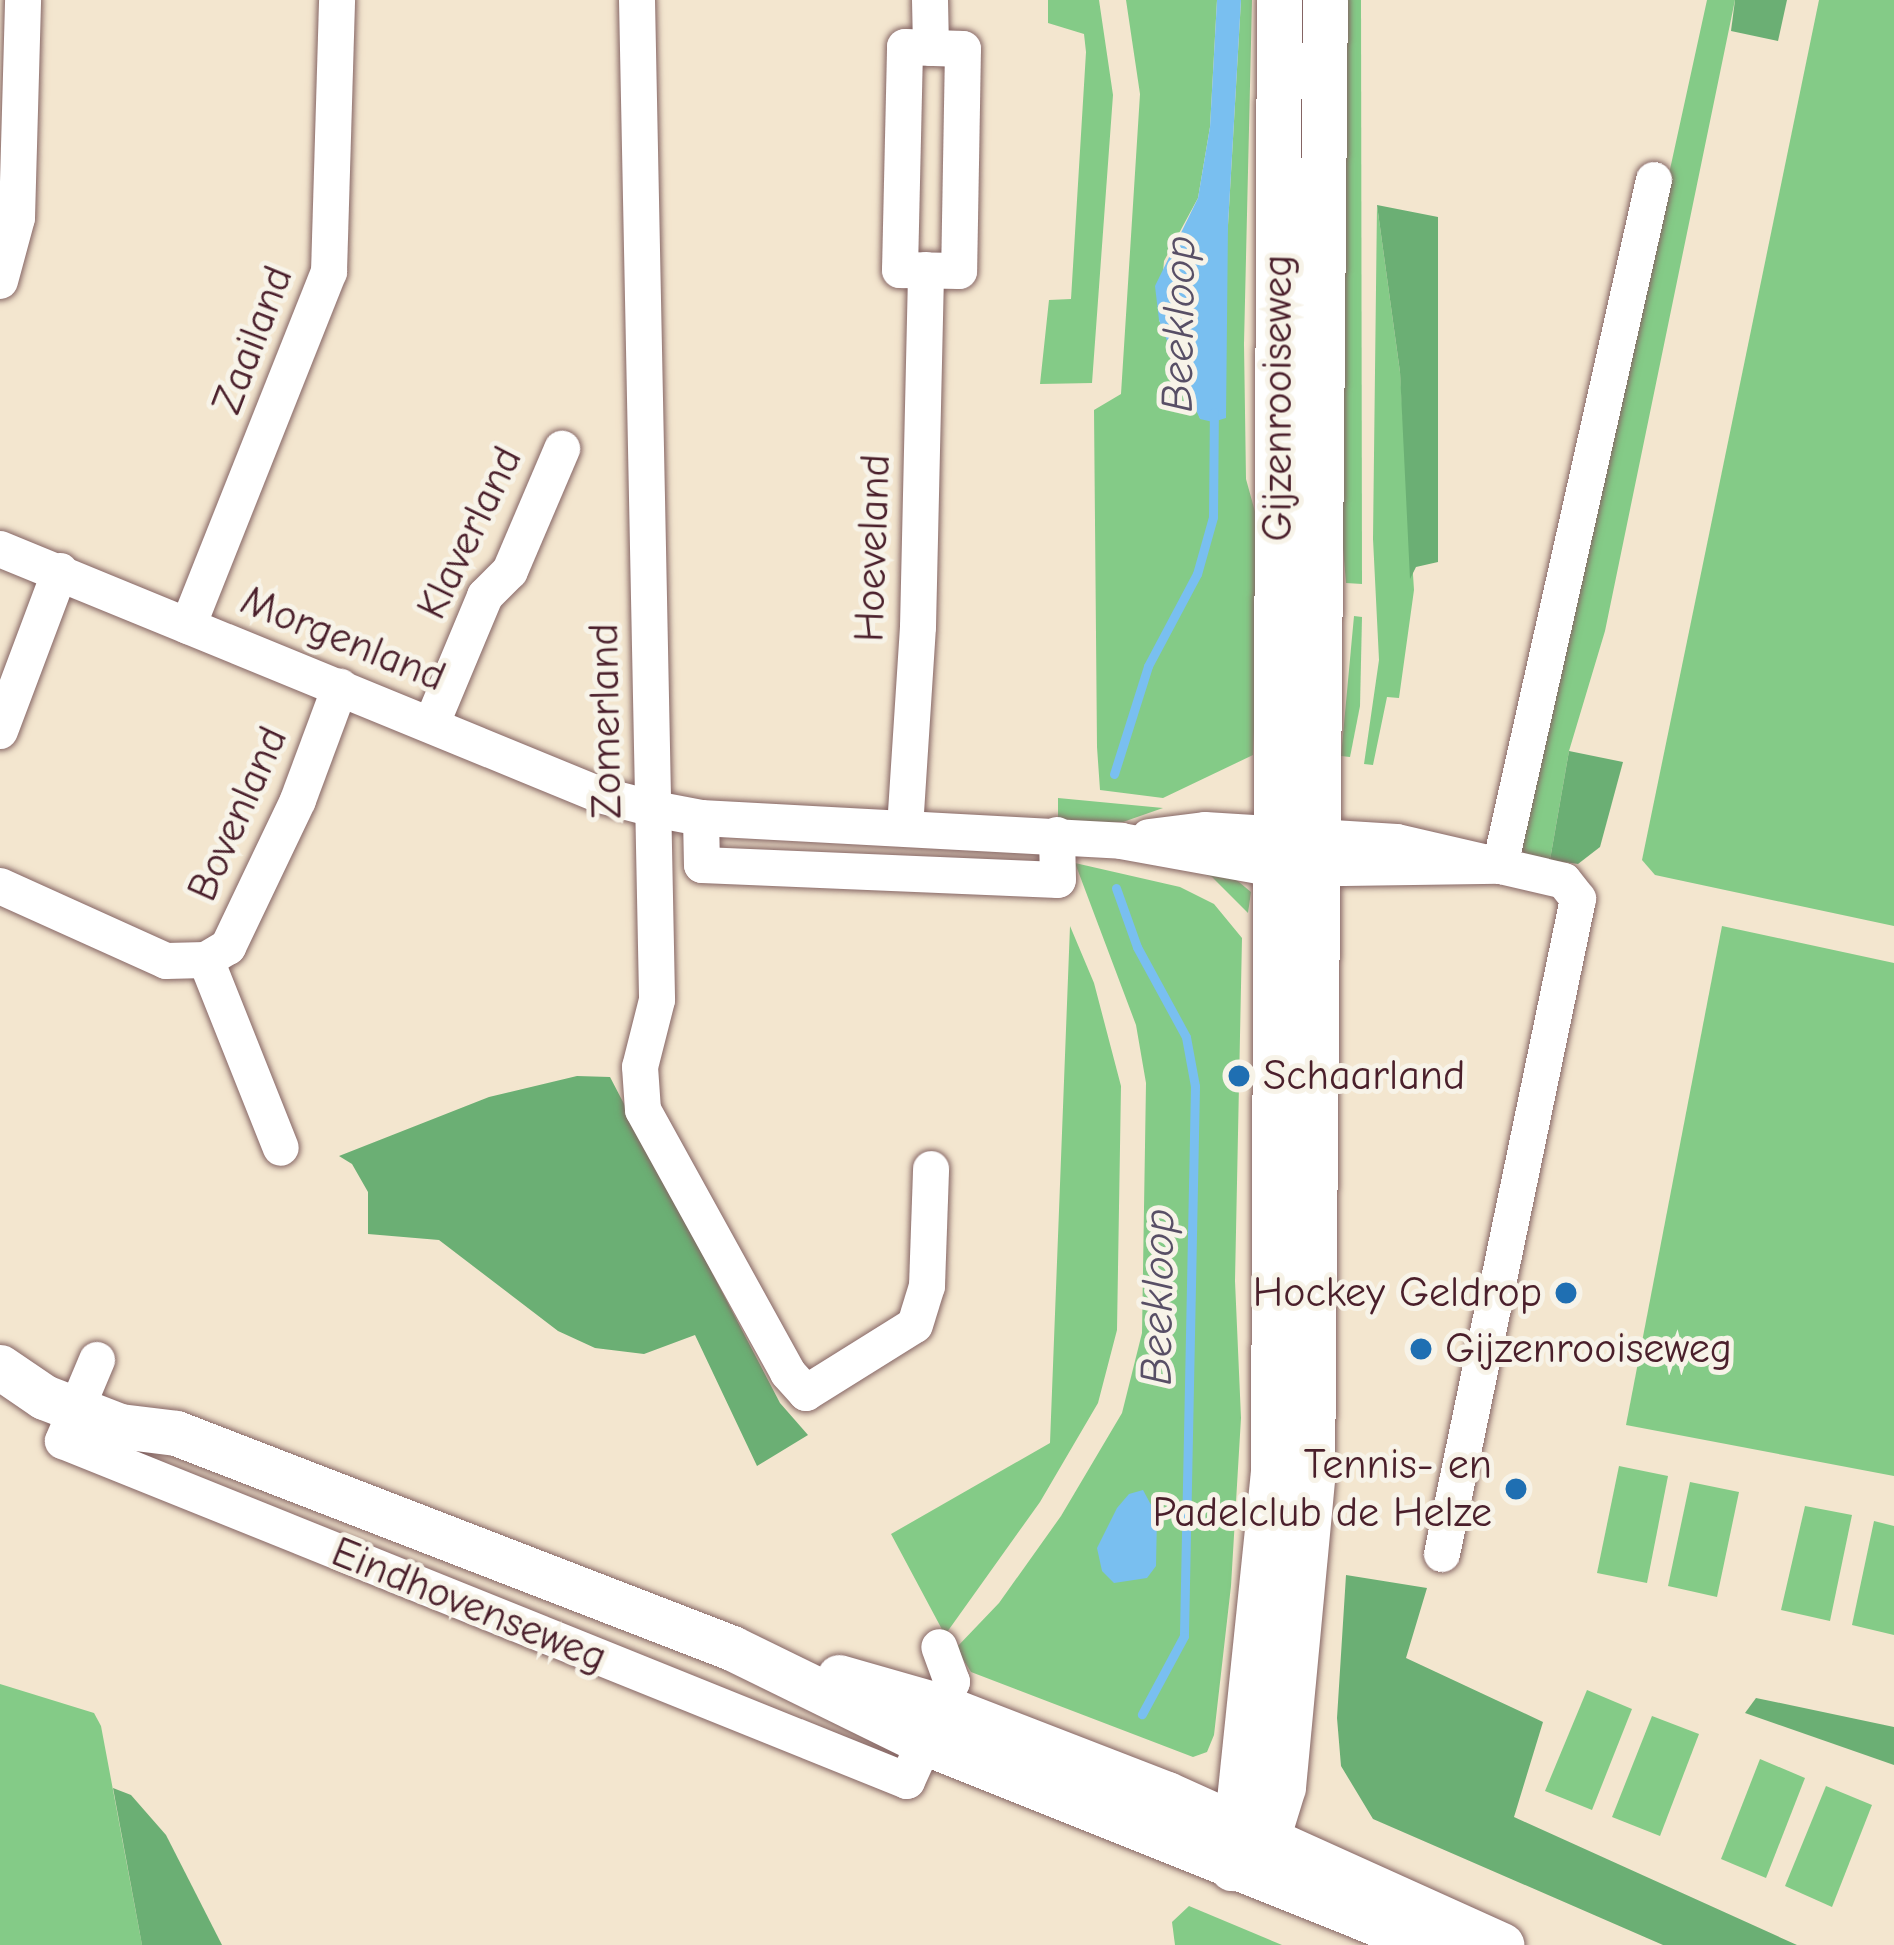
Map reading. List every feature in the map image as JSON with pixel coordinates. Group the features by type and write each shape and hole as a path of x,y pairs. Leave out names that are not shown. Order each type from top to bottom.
{"main road":[{"name":"Gijzenrooiseweg","path":"1250,1831 1283,1787 1311,1496 1279,0"},
{"name":"Gijzenrooiseweg","path":"1297,851 1325,0"},
{"name":"Eindhovenseweg","path":"0,1365 44,1397 81,1398 120,1426 176,1432 732,1648 924,1743 1431,1945"},
{"name":"Eindhovenseweg","path":"924,1743 1250,1831 1502,1945"},
{"path":"1232,1868 1250,1831"}],"street":[{"path":"0,281 17,218 23,0"},
{"name":"Zaailand","path":"188,626 328,272 337,0"},
{"name":"Zomerland","path":"637,0 657,1000 640,1067 643,1110 788,1373 806,1393 915,1325 927,1286 931,1169"},
{"path":"930,0 931,48"},
{"path":"905,47 963,49 958,271 926,270 900,270 905,47"},
{"path":"1500,866 1654,180"},
{"name":"Hoeveland","path":"905,828 919,627 926,270"},
{"name":"Klaverland","path":"432,723 485,596 510,571 562,449"},
{"name":"Morgenland","path":"0,549 600,795 653,809"},
{"path":"0,731 60,571"},
{"name":"Bovenland","path":"0,886 166,961 206,960 228,947 298,800 340,687"},
{"path":"653,809 700,818 1297,851 1397,842 1564,880 1578,899 1442,1554"},
{"path":"700,818 702,865 1058,880 1057,835"},
{"path":"206,960 281,1148"},
{"name":"Eindhovenseweg","path":"81,1398 924,1743"},
{"path":"924,1743 952,1682 939,1647"}],"green space":[{"path":"1048,0 1099,0 1113,95 1092,383 1040,384 1049,300 1071,299 1086,52 1084,34 1048,23"},
{"path":"1126,0 1217,0 1210,127 1198,198 1164,261 1159,320 1200,418 1228,225 1241,0 1252,0 1244,344 1246,479 1262,537 1253,755 1163,798 1100,790 1097,747 1094,410 1121,394 1140,94"},
{"path":"1335,0 1361,0 1362,584 1346,583 1342,536"},
{"path":"1707,0 1735,0 1605,631 1569,751 1550,860 1520,856"},
{"path":"1735,0 1787,0 1778,41 1731,31"},
{"path":"1819,0 1894,0 1894,926 1655,875 1642,860"},
{"path":"1377,205 1400,372 1414,590 1399,698 1387,697 1373,765 1364,764 1379,660 1373,539"},
{"path":"1377,205 1438,217 1438,562 1416,567 1410,579 1400,372"},
{"path":"1354,616 1362,617 1360,706 1350,757 1341,756"},
{"path":"1569,751 1623,762 1600,847 1578,864 1550,860"},
{"path":"1058,798 1163,808 1123,822 1058,822"},
{"path":"1075,863 1180,887 1214,904 1242,938 1235,1281 1241,1418 1231,1586 1214,1735 1207,1752 1193,1757 971,1672 956,1648 999,1603 1061,1516 1122,1413 1142,1333 1146,1083 1136,1025"},
{"path":"1177,864 1227,872 1251,892 1248,913 1212,877"},
{"path":"1070,926 1094,983 1121,1086 1117,1330 1098,1403 1040,1502 945,1635 891,1534 1050,1443"},
{"path":"1722,926 1894,963 1894,1476 1626,1425"},
{"path":"577,1076 610,1077 780,1403 808,1435 757,1466 695,1335 644,1354 595,1348 558,1331 439,1240 368,1234 368,1192 352,1164 339,1156 489,1097"},
{"path":"1619,1466 1668,1476 1647,1583 1597,1573"},
{"path":"1690,1482 1739,1492 1717,1597 1668,1586"},
{"path":"1805,1506 1852,1515 1830,1621 1781,1610"},
{"path":"1874,1521 1894,1526 1894,1635 1852,1625"},
{"path":"1346,1575 1427,1588 1406,1658 1543,1722 1514,1817 1797,1945 1663,1945 1373,1819 1341,1766 1337,1718"},
{"path":"0,1684 94,1713 101,1726 142,1945 0,1945"},
{"path":"1587,1690 1632,1709 1592,1810 1545,1791"},
{"path":"1756,1698 1894,1727 1894,1765 1745,1713"},
{"path":"1652,1716 1699,1734 1660,1836 1612,1817"},
{"path":"1760,1759 1805,1778 1766,1878 1721,1859"},
{"path":"1826,1786 1872,1805 1832,1907 1785,1886"},
{"path":"113,1788 131,1795 166,1835 222,1945 142,1945"},
{"path":"1189,1906 1282,1945 1175,1945 1172,1922"}],"water":[{"path":"1217,0 1241,0 1228,225 1226,418 1213,422 1200,419 1179,372 1159,320 1155,286 1198,198 1210,127"},
{"path":"1143,1490 1157,1516 1156,1566 1147,1578 1114,1583 1102,1571 1097,1548 1117,1508 1129,1494"}],"waterway":[{"name":"Beekloop","path":"1114,774 1148,666 1197,574 1213,517 1214,412"},
{"name":"Beekloop","path":"1116,888 1137,947 1186,1037 1195,1086 1184,1636 1142,1714"}],"place":[{"name":"Schaarland","path":"1239,1076"},
{"name":"Hockey Geldrop","path":"1566,1293"},
{"name":"Gijzenrooiseweg","path":"1421,1349"},
{"name":"Tennis- en Padelclub de Helze","path":"1516,1489"}]}
